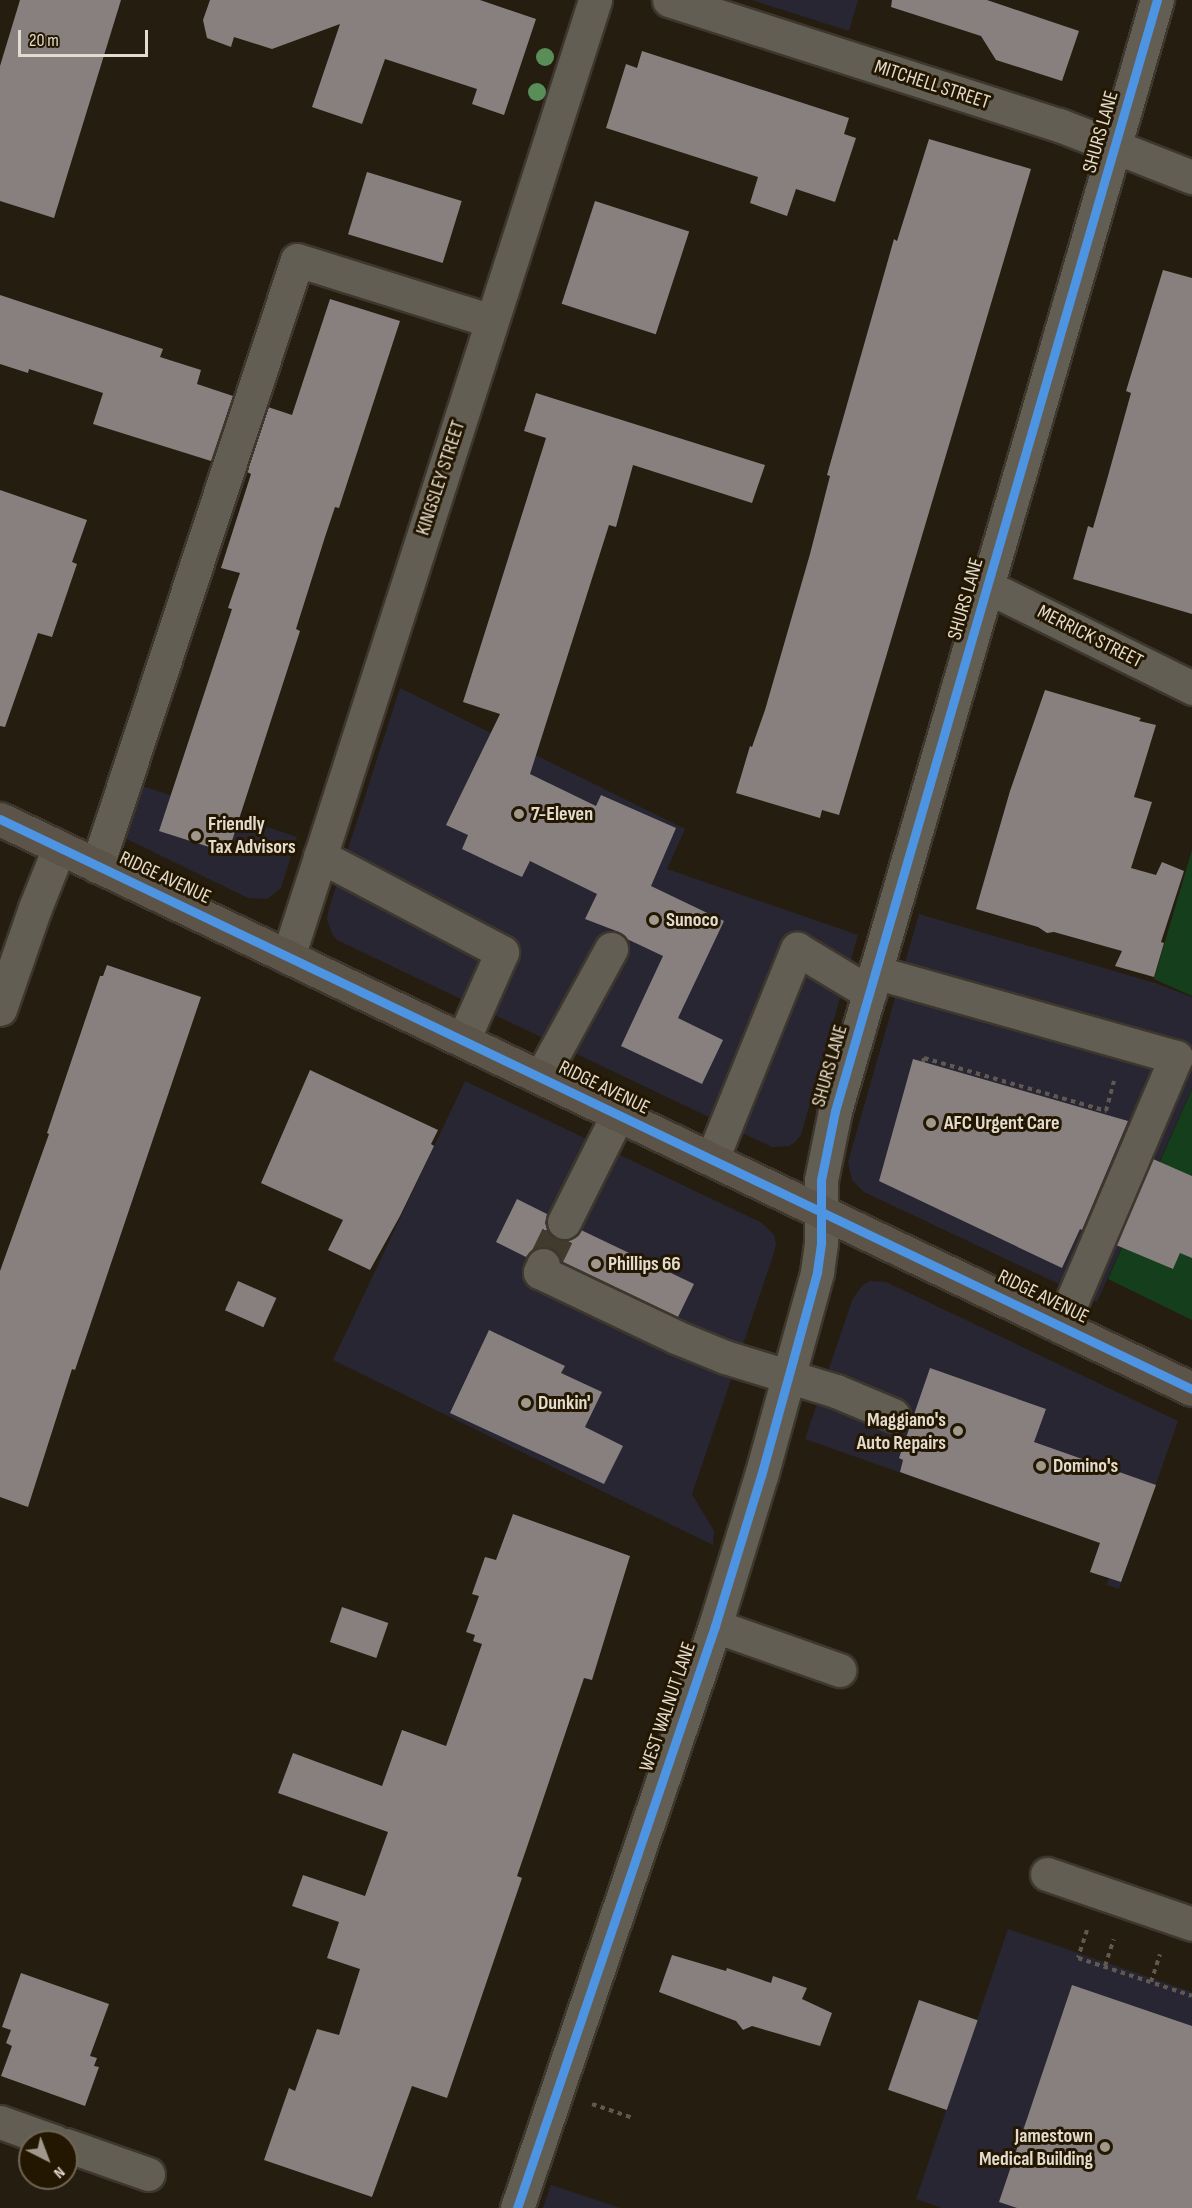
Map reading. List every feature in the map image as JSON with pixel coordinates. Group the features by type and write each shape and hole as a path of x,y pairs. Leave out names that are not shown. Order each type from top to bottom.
{"main road":[{"name":"RIDGE AVENUE","path":"0,819 1192,1389"}],"street":[{"name":"KINGSLEY STREET","path":"288,957 595,0"},
{"name":"MITCHELL STREET","path":"669,0 1059,125 1192,177"},
{"name":"SHURS LANE","path":"821,1210 821,1180 826,1150 1157,0"},
{"path":"97,866 297,260 492,321"},
{"name":"MERRICK STREET","path":"988,587 1192,688"},
{"path":"0,1009 35,908 59,848"},
{"path":"320,856 502,952 463,1040"},
{"path":"541,1077 612,949"},
{"path":"712,1159 797,949 873,983 1176,1057 1061,1326"},
{"path":"564,1222 618,1114"},
{"name":"WEST WALNUT LANE","path":"517,2208 715,1626 761,1476 817,1272 821,1210"},
{"path":"543,1265 540,1272 676,1337 725,1357 836,1391 893,1415"},
{"path":"715,1626 839,1670"},
{"path":"1047,1874 1192,1924"},
{"path":"0,2122 22,2130"},
{"path":"78,2149 148,2174"}],"path":[{"path":"923,1062 924,1058 982,1077 1106,1111 1109,1099"},
{"path":"1100,1892 1078,1958 1192,1996"},
{"path":"591,2104 633,2118"}],"shaded area":[{"path":"752,0 858,0 849,31"},
{"path":"400,688 685,829 667,869 858,935 801,1135 795,1142 789,1146 772,1147 337,940 332,934 327,919 329,908"},
{"path":"115,777 297,837 281,888 267,899 248,898 98,825"},
{"path":"919,914 1155,983 1192,997 1192,1088 1097,1302 864,1192 852,1180 848,1162"},
{"path":"465,1081 762,1223 774,1235 776,1243 774,1253 692,1494 714,1531 713,1545 333,1360"},
{"path":"870,1281 886,1282 1178,1421 1119,1589 1107,1585 1109,1578 1090,1572 1100,1543 805,1439 853,1298 863,1285"},
{"path":"1008,1929 1192,1992 1192,2208 942,2208 916,2199"},
{"path":"551,2185 620,2208 543,2208"}],"green space":[{"path":"1192,850 1192,996 1154,979"},
{"path":"1192,1089 1192,1176 1171,1167 1134,1252 1173,1269 1180,1253 1186,1255 1192,1242 1192,1320 1108,1279"}],"building":[{"path":"20,0 121,0 54,218 0,201 0,66"},
{"path":"210,0 480,0 536,19 504,115 472,104 477,89 385,59 362,124 312,107 340,24 272,49 234,37 231,47 207,38 203,20"},
{"path":"892,0 987,0 1079,31 1062,81 996,60 981,36 891,7"},
{"path":"642,51 849,118 844,134 856,138 835,202 796,189 787,216 750,203 758,177 606,128 626,64 637,68"},
{"path":"929,139 1031,169 839,815 822,810 820,818 736,793 750,746 752,747 765,710 810,554 830,476 827,475 894,239 897,241"},
{"path":"367,172 462,201 443,263 348,234"},
{"path":"595,201 689,232 656,334 562,304"},
{"path":"1163,270 1192,278 1192,614 1073,579 1088,526 1093,528 1131,393 1126,391"},
{"path":"0,295 163,349 160,357 201,370 197,384 233,396 211,461 93,424 103,393 29,369 28,373 0,364"},
{"path":"330,299 400,321 339,508 335,507 325,537 296,629 300,631 228,853 159,831 232,609 228,608 240,573 221,568 251,474 247,472 268,407 292,415"},
{"path":"536,393 765,465 752,503 633,465 616,527 609,525 530,774 596,806 601,795 676,828 651,886 724,921 678,1018 723,1040 702,1084 621,1046 663,956 627,939 619,932 585,919 597,894 530,861 522,877 502,868 462,849 468,835 446,825 500,714 463,702 546,438 524,431"},
{"path":"0,490 87,520 72,562 77,564 52,637 38,633 5,727 0,726"},
{"path":"1045,690 1141,718 1139,721 1156,725 1134,797 1152,802 1131,868 1156,875 1162,862 1184,871 1161,942 1164,943 1154,977 1115,966 1122,951 1054,932 1047,933 1038,927 976,909 1010,791"},
{"path":"107,965 201,997 75,1370 72,1369 28,1507 0,1497 0,1271 49,1134 47,1133 100,976 103,976"},
{"path":"913,1059 1128,1121 1082,1230 1080,1229 1062,1268 879,1181"},
{"path":"310,1070 438,1130 431,1144 434,1146 400,1216 370,1270 328,1250 343,1220 261,1183"},
{"path":"1153,1159 1192,1176 1192,1258 1180,1253 1173,1269 1116,1245"},
{"path":"517,1199 547,1214 545,1223 548,1232 556,1239 565,1241 574,1238 581,1230 694,1284 678,1317 561,1261 558,1253 550,1248 540,1247 532,1250 526,1257 496,1242"},
{"path":"238,1281 276,1298 263,1327 225,1310"},
{"name":"Dunkin'","path":"489,1330 565,1366 561,1373 602,1392 585,1427 623,1446 604,1484 450,1413"},
{"path":"930,1368 1046,1409 1034,1442 1156,1485 1121,1582 1090,1572 1100,1543 900,1472 903,1460 899,1458"},
{"path":"513,1514 630,1556 592,1680 584,1678 517,1876 522,1878 447,2098 412,2086 372,2197 264,2160 289,2088 295,2091 317,2029 339,2035 360,1969 327,1958 339,1922 292,1906 303,1875 365,1896 388,1832 278,1793 293,1753 382,1786 402,1730 446,1746 482,1644 473,1641 475,1635 466,1632 479,1596 472,1594 485,1557 496,1560"},
{"path":"342,1607 388,1623 376,1658 330,1642"},
{"path":"672,1955 726,1971 727,1968 771,1983 773,1976 807,1988 802,1999 832,2013 820,2046 752,2026 743,2030 736,2021 659,1992"},
{"path":"21,1973 109,2004 90,2056 97,2058 94,2066 99,2067 85,2106 1,2076 12,2046 6,2043 11,2030 2,2027"},
{"name":"Jamestown Medical Building","path":"1072,1985 1192,2026 1192,2208 1017,2208 999,2202"},
{"path":"919,2000 978,2020 947,2110 888,2090"}],"tunnel":[{"path":"543,1265 564,1222"}],"cycle path":[{"path":"517,2208 715,1626 761,1476 817,1272 821,1242 821,1180 835,1111 1157,0"},
{"path":"0,819 1192,1389"}],"place":[{"name":"7-Eleven","path":"519,814"},
{"name":"Friendly Tax Advisors","path":"196,836"},
{"name":"Sunoco","path":"654,920"},
{"name":"AFC Urgent Care","path":"931,1123"},
{"name":"Phillips 66","path":"596,1264"},
{"name":"Dunkin'","path":"526,1403"},
{"name":"Maggiano's Auto Repairs","path":"958,1431"},
{"name":"Domino's","path":"1041,1466"},
{"name":"Jamestown Medical Building","path":"1105,2147"}]}
